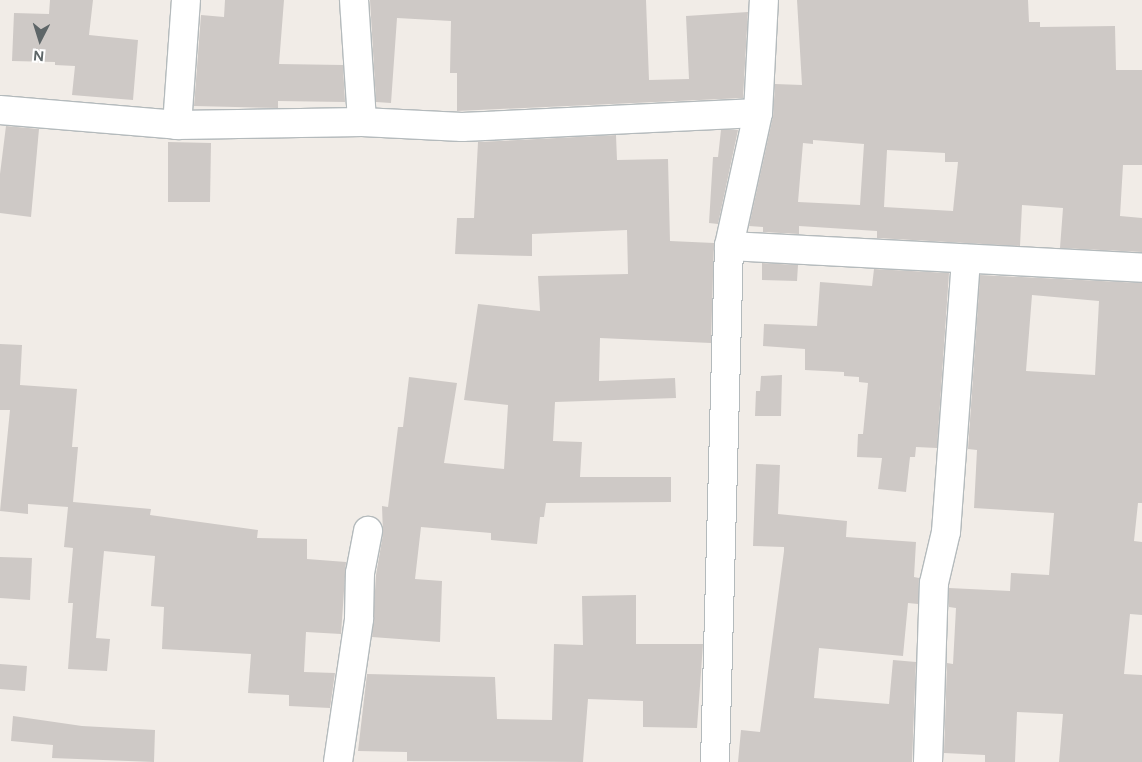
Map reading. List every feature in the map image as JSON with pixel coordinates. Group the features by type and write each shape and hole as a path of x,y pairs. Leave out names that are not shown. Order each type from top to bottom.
{"street":[{"path":"177,125 186,0"},
{"path":"354,0 362,122"},
{"path":"715,762 729,246 758,113 764,0"},
{"path":"0,110 177,125 362,122 462,128 758,113"},
{"path":"729,246 1142,268"},
{"path":"928,762 934,583 946,532 966,259"},
{"path":"338,762 359,619 360,573 368,531"}],"building":[{"path":"50,0 93,0 89,35 138,40 133,100 72,95 75,66 55,65 55,62 12,61 14,13 49,14"},
{"path":"225,0 284,0 279,64 343,65 345,102 278,101 278,108 194,106 201,15 224,17"},
{"path":"370,0 646,0 649,80 689,79 686,16 748,12 743,98 457,111 457,73 450,73 451,21 397,18 391,103 376,102"},
{"path":"797,0 1028,0 1029,22 1040,22 1040,27 1115,26 1116,70 1142,70 1142,165 1123,165 1120,216 1142,218 1142,252 1060,248 1063,208 1022,205 1020,246 877,238 877,231 799,226 799,234 763,232 763,227 749,226 773,116 775,84 802,85","holes":["813,140 864,144 860,205 798,202 803,143 813,144","887,150 945,153 945,162 958,162 953,211 884,207"]},
{"path":"6,126 39,129 31,217 0,213 0,174"},
{"path":"721,130 738,130 718,224 709,223 713,157 718,157"},
{"path":"616,135 617,160 668,159 670,241 714,243 711,343 600,338 599,381 675,378 676,398 555,402 553,441 582,442 580,477 671,477 671,502 546,503 544,517 540,517 537,544 491,540 491,533 421,527 415,579 442,581 440,642 372,637 376,575 383,534 382,506 388,507 398,427 403,427 409,377 457,383 444,463 504,469 508,405 464,400 478,304 540,311 538,276 628,274 627,230 532,234 532,256 455,254 457,218 474,218 478,142"},
{"path":"168,142 211,143 210,202 168,202"},
{"path":"762,263 798,265 797,281 762,280"},
{"path":"874,269 949,273 937,448 916,447 915,457 910,457 906,492 878,489 882,458 857,457 858,434 863,434 868,383 859,382 859,377 844,376 844,372 805,370 805,349 763,346 764,324 817,326 820,282 872,286"},
{"path":"980,275 1142,283 1142,503 1138,503 1134,541 1142,542 1142,615 1130,614 1124,674 1142,675 1142,762 1059,762 1063,714 1017,712 1015,762 985,762 985,755 944,753 947,663 953,664 956,608 949,607 949,588 1010,591 1011,573 1049,575 1054,513 974,508 977,450 968,449","holes":["1032,295 1099,301 1095,375 1026,371"]},
{"path":"0,344 22,345 20,385 77,389 72,447 78,447 73,502 151,509 150,515 258,530 257,538 307,539 307,559 346,562 341,634 306,632 304,672 335,673 330,708 289,706 289,695 248,693 251,654 162,649 164,607 151,606 155,556 104,551 96,638 110,639 107,671 68,669 73,603 68,603 73,548 64,547 68,507 28,504 28,514 0,511 10,410 0,410"},
{"path":"782,375 781,416 755,416 756,391 760,391 761,376"},
{"path":"756,464 780,465 778,514 847,521 846,537 916,542 914,577 919,578 918,604 908,603 903,656 819,648 814,698 889,704 893,660 916,662 912,762 738,762 741,730 760,732 784,551 784,547 753,546"},
{"path":"0,557 32,558 30,600 0,598"},
{"path":"636,595 636,644 703,644 697,728 643,727 643,701 588,699 583,762 407,761 407,752 358,751 367,674 495,677 497,719 552,720 554,644 583,645 582,596"},
{"path":"0,664 27,666 25,691 0,689"},
{"path":"13,716 82,726 155,730 154,762 52,758 53,745 11,741"}]}
